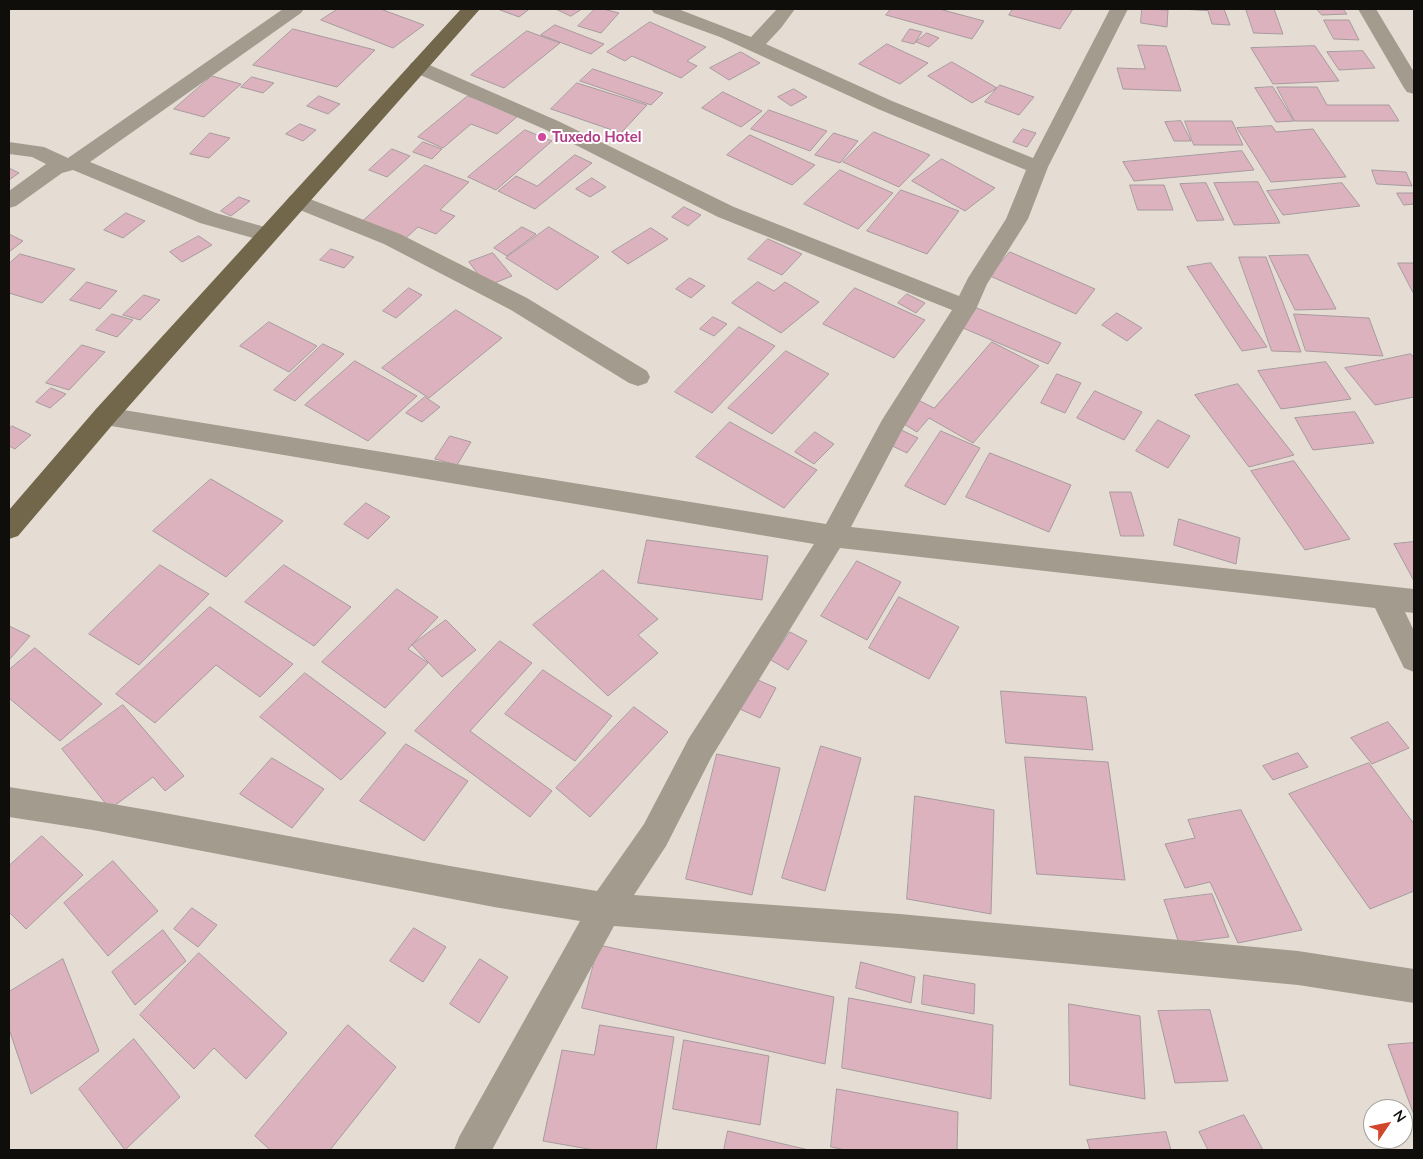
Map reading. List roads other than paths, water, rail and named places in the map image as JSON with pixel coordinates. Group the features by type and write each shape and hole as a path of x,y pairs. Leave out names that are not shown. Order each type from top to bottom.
{"main road":[{"path":"9,528 104,416 471,9"}],"street":[{"path":"9,201 47,173 69,164 295,9"},
{"path":"660,9 720,29 835,83 1038,167"},
{"path":"754,45 775,24 786,9"},
{"path":"472,1150 606,909 655,835 700,748 834,536 891,428 966,307 976,283 1017,219 1038,167 1119,9"},
{"path":"1367,9 1414,88"},
{"path":"418,67 551,125 726,212 966,307"},
{"path":"9,148 37,151 208,218 267,235"},
{"path":"297,201 392,239 519,304 638,377"},
{"path":"104,416 834,536 1414,601"},
{"path":"1383,597 1414,659"},
{"path":"9,802 93,815 502,892 606,909 900,931 1228,961 1298,968 1414,986"}],"place":[{"name":"Tuxedo Hotel","path":"542,137"}]}
